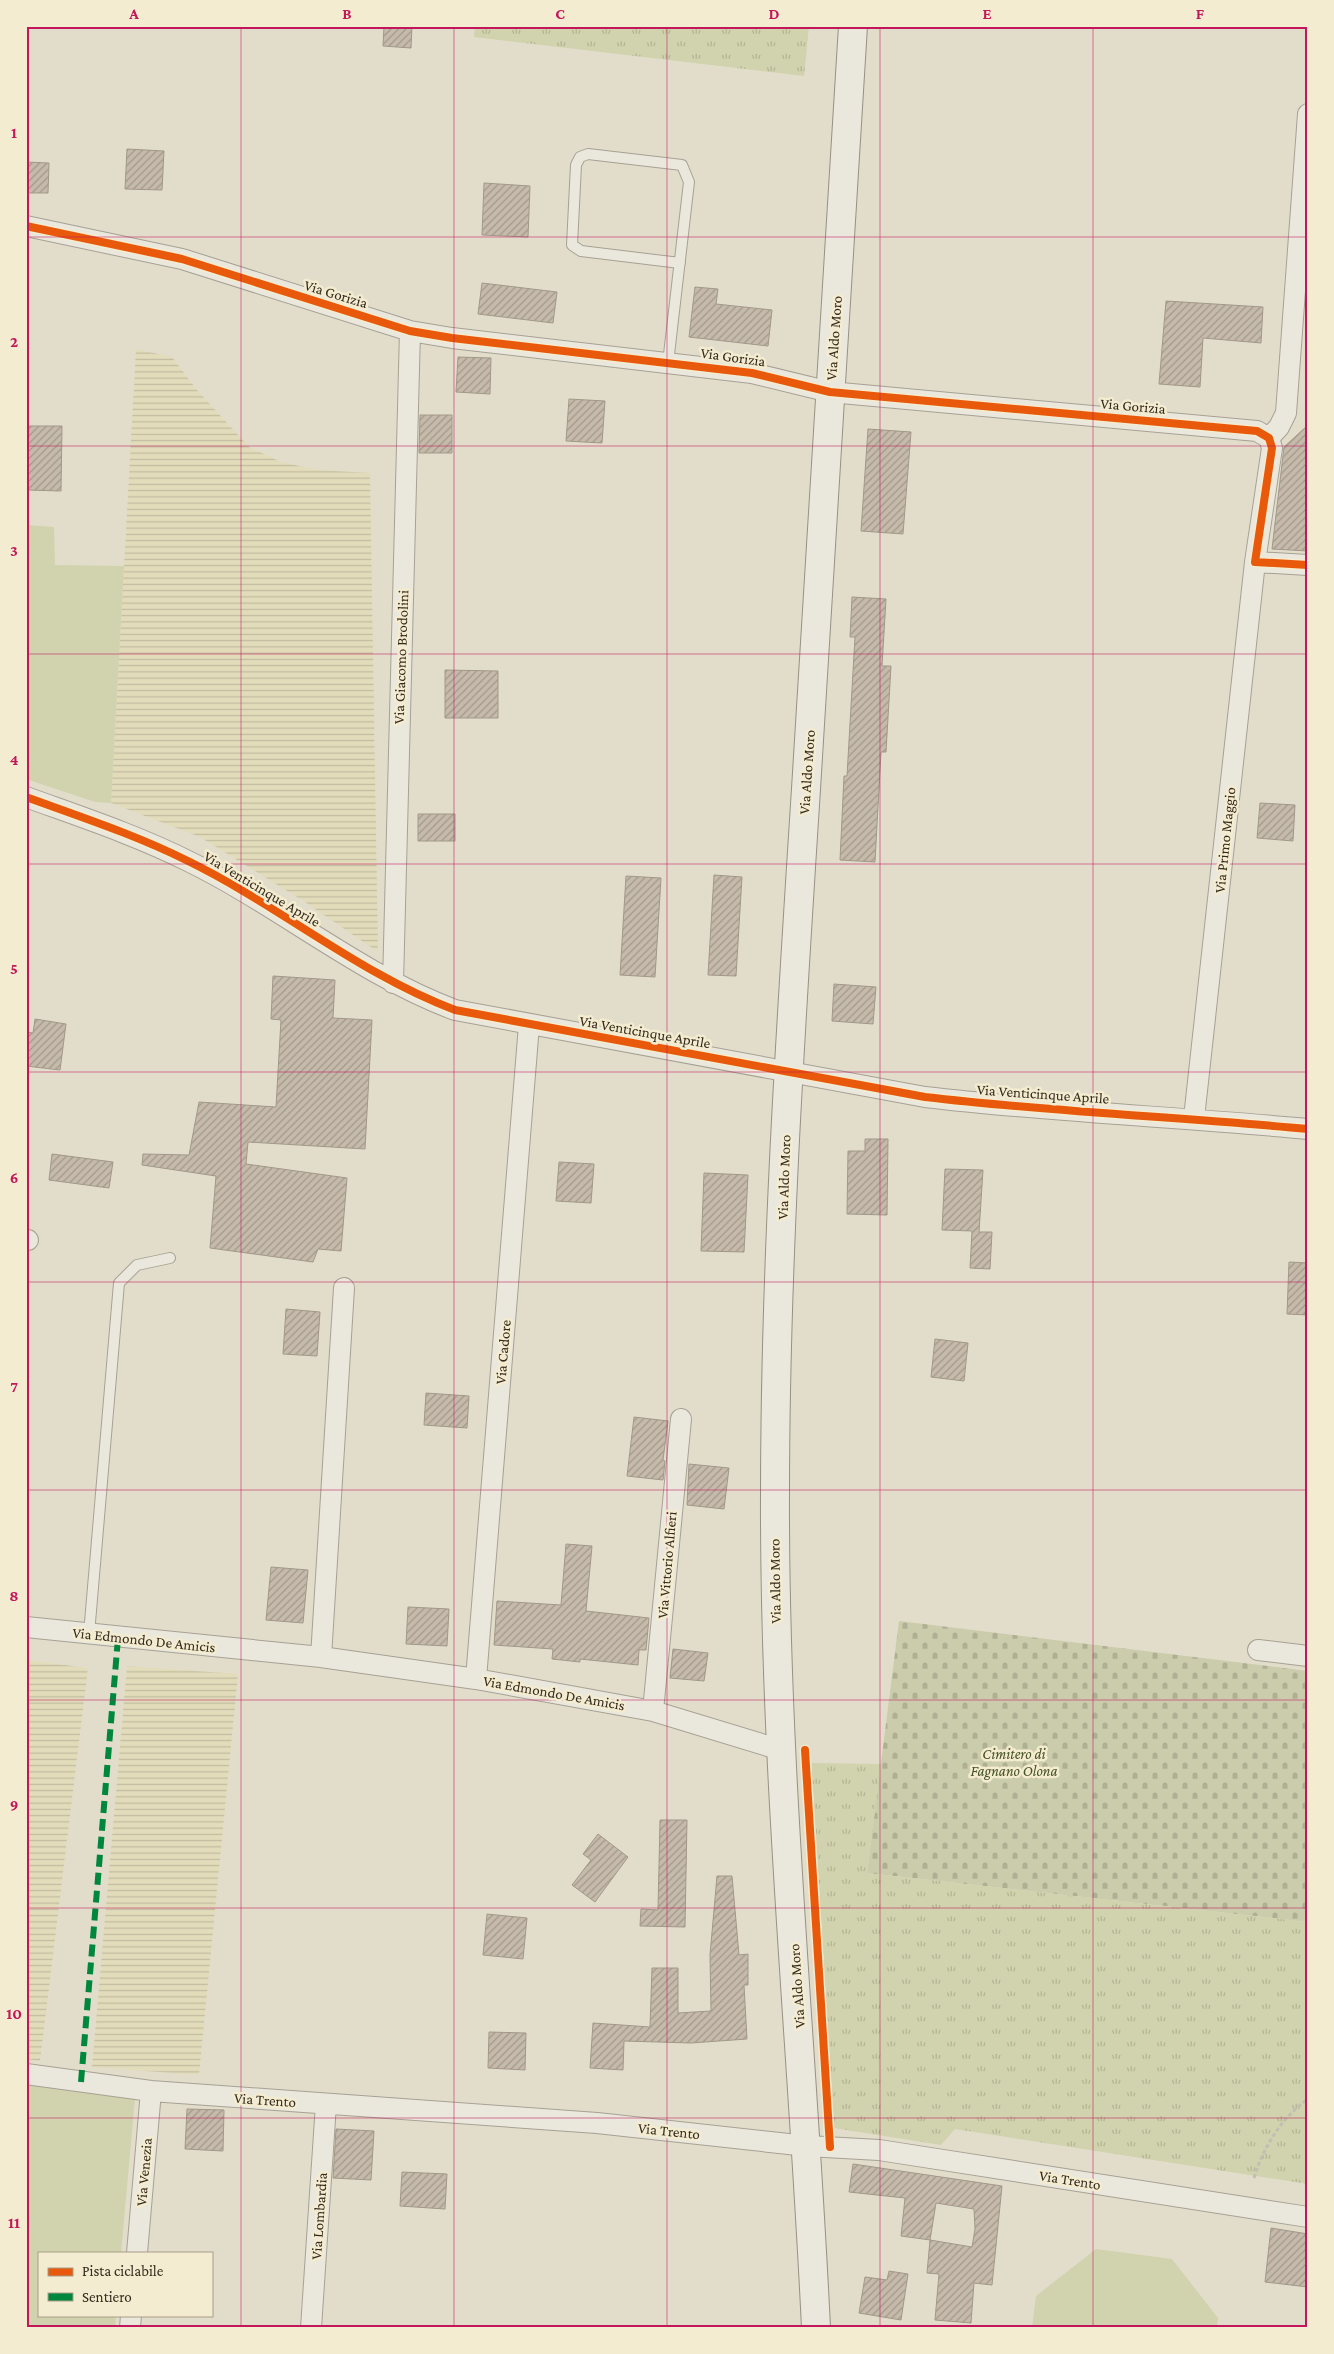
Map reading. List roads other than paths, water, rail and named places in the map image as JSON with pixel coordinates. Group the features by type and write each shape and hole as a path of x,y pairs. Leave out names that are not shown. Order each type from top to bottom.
{"main road":[{"name":"Via Aldo Moro","path":"816,2328 807,2146 781,1750 775,1610 775,1491 788,1072 853,26"}],"street":[{"path":"1308,114 1286,413 1279,428 1269,438 1272,448 1255,562 1308,565"},
{"name":"Via Gorizia","path":"26,226 182,260 410,331 452,338 752,372 830,392 1257,431 1269,438"},
{"name":"Via Giacomo Brodolini","path":"393,983 410,331"},
{"name":"Via Primo Maggio","path":"1194,1118 1255,562"},
{"name":"Via Venticinque Aprile","path":"26,797 108,826 189,861 393,983 455,1010 529,1026 925,1097 982,1104 1194,1118 1308,1129"},
{"name":"Via Cadore","path":"476,1679 529,1026"},
{"path":"321,1657 344,1288"},
{"name":"Via Vittorio Alfieri","path":"653,1711 681,1419"},
{"name":"Via Edmondo De Amicis","path":"26,1627 321,1657 476,1679 653,1711 781,1750"},
{"path":"1258,1650 1308,1656"},
{"name":"Via Trento","path":"26,2074 151,2091 596,2123 807,2146 879,2150 1308,2217"},
{"name":"Via Venezia","path":"136,2252 151,2091"},
{"name":"Via Lombardia","path":"311,2328 326,2104"}],"lane":[{"path":"668,363 680,263 689,182 682,165 588,154 580,157 576,166 572,245 581,251 680,263"},
{"path":"88,1634 119,1283 136,1265 170,1258"}],"park label":[{"name":"Cimitero di Fagnano Olona","path":"1014,1762"}]}
